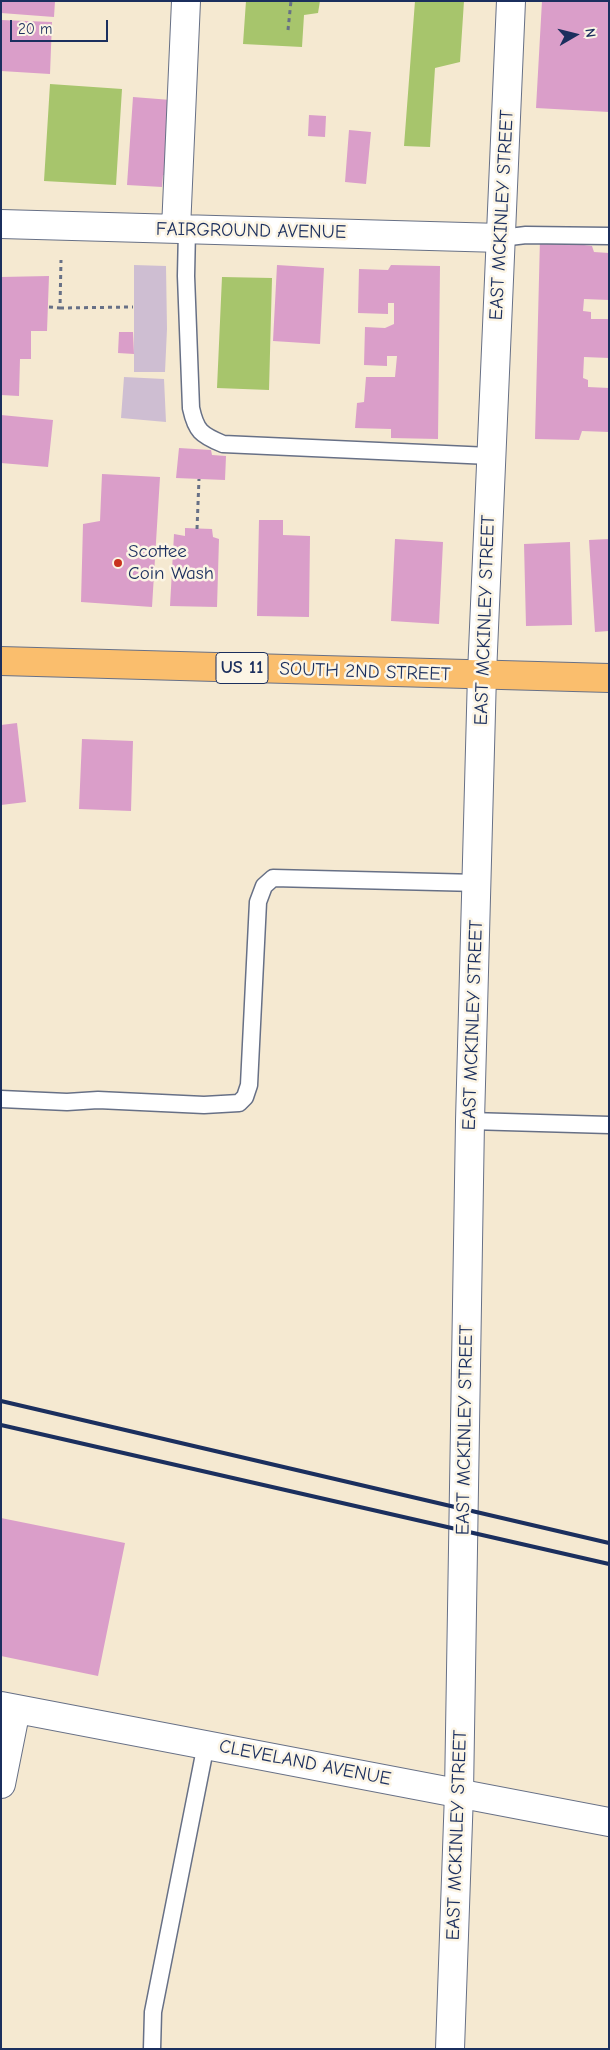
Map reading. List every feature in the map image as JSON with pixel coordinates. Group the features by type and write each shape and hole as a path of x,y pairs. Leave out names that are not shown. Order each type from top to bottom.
{"main road":[{"name":"SOUTH 2ND STREET","path":"1,661 609,678"}],"street":[{"path":"182,229 186,1"},
{"name":"EAST MCKINLEY STREET","path":"450,2049 459,1793 470,1121 478,883 482,674 511,1"},
{"name":"FAIRGROUND AVENUE","path":"1,224 502,238"},
{"path":"1,1784 9,1708"},
{"name":"CLEVELAND AVENUE","path":"9,1708 609,1822"}],"lane":[{"path":"182,229 192,408 195,426 207,438 223,444 490,456"},
{"path":"502,238 526,235 609,236"},
{"path":"1,1099 68,1102 98,1100 204,1105 239,1103 245,1097 250,1085 258,902 264,886 274,878 478,883"},
{"path":"470,1121 609,1125"},
{"path":"152,2049 153,2012 206,1744"}],"path":[{"path":"288,30 291,1"},
{"path":"60,308 61,260"},
{"path":"49,307 133,307"},
{"path":"197,529 199,479"}],"shaded area":[{"path":"134,265 166,266 167,329 165,372 134,372"},
{"path":"124,377 164,379 166,422 121,418"}],"green space":[{"path":"246,1 320,1 318,13 304,15 302,47 243,44"},
{"path":"415,1 464,1 460,62 435,68 430,147 404,146"},
{"path":"50,84 122,89 116,185 44,181"},
{"path":"222,277 272,278 269,390 217,388"}],"building":[{"path":"1,1 55,1 54,17 1,13"},
{"path":"542,1 609,1 609,112 536,108"},
{"path":"1,20 52,22 50,74 1,71"},
{"path":"133,97 171,100 171,176 163,175 162,187 127,185"},
{"path":"309,115 326,116 325,137 308,136"},
{"path":"349,130 371,132 366,184 345,182"},
{"path":"540,238 584,239 584,245 592,246 594,252 609,253 609,300 584,299 583,311 591,312 591,319 609,319 609,358 584,357 583,378 588,380 588,387 609,388 609,432 582,431 579,440 535,439"},
{"path":"277,265 324,268 320,344 273,341"},
{"path":"391,265 440,266 438,439 391,438 391,429 355,428 357,403 364,402 366,377 395,377 397,356 387,356 387,366 364,365 365,327 385,328 394,324 394,303 388,303 388,314 358,313 359,269 388,270"},
{"path":"49,276 47,331 31,331 31,359 20,359 19,396 1,395 1,277"},
{"path":"119,332 133,332 134,354 118,353"},
{"path":"1,415 53,420 48,467 1,463"},
{"path":"179,448 211,450 212,455 226,456 225,480 176,478"},
{"name":"Scottee Coin Wash","path":"102,474 160,477 152,607 81,602 83,524 100,521"},
{"path":"259,520 283,520 283,535 310,536 309,617 257,616"},
{"path":"185,528 212,529 213,537 219,539 217,607 170,606 174,534 185,536"},
{"path":"395,539 443,542 439,624 391,621"},
{"path":"609,539 609,631 595,632 589,540"},
{"path":"570,542 572,625 526,626 524,544"},
{"path":"17,723 26,802 1,805 1,725"},
{"path":"82,739 133,741 131,811 79,809"},
{"path":"1,1518 125,1543 98,1676 1,1656"}],"railway":[{"path":"1,1401 609,1543"},
{"path":"1,1425 609,1564"}],"place":[{"name":"Scottee Coin Wash","path":"118,563"}]}
